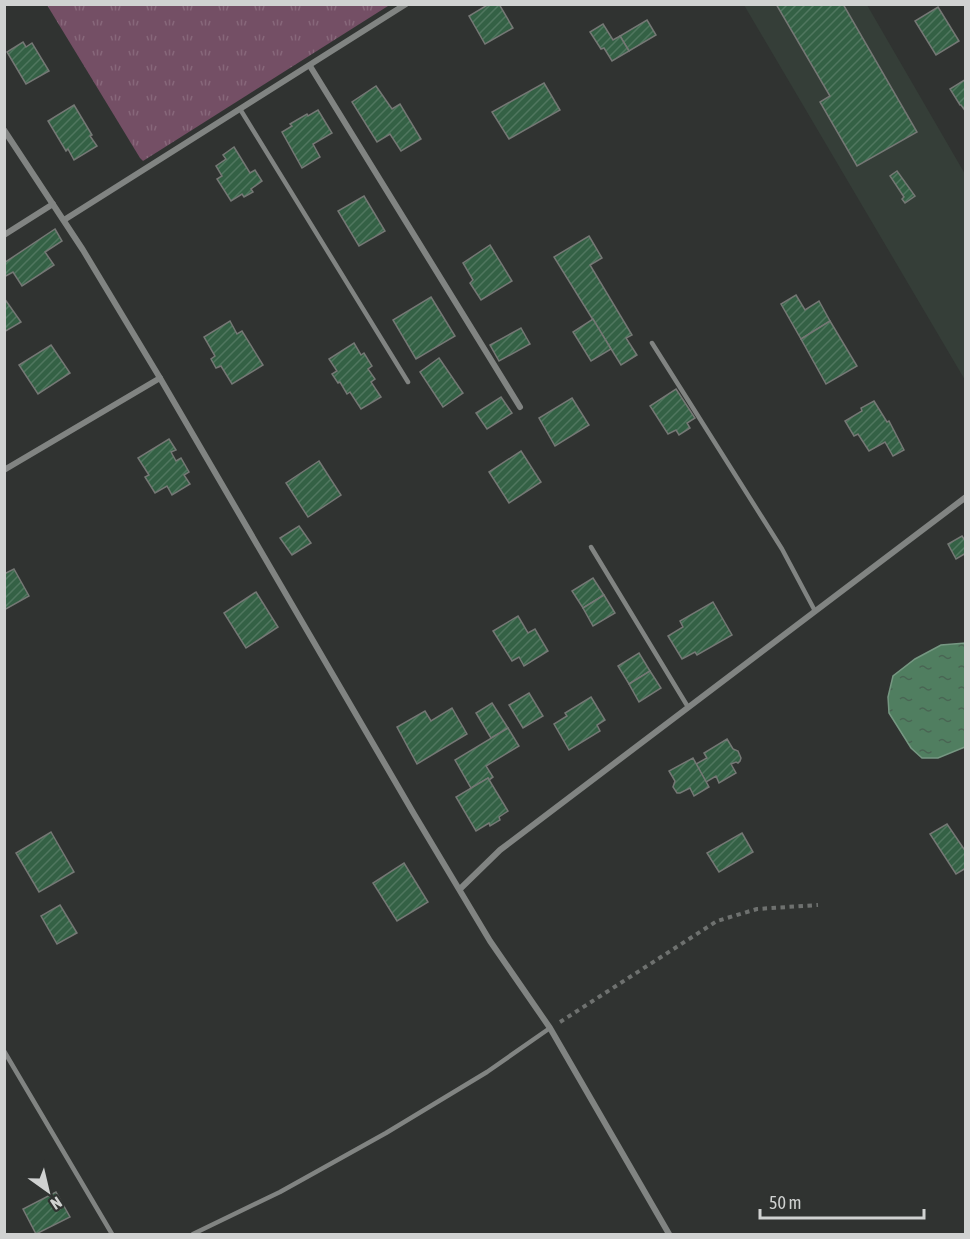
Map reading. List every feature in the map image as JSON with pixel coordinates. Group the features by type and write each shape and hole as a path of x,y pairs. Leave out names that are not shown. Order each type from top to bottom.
{"street":[{"path":"64,220 406,4"},
{"path":"310,66 520,407"},
{"path":"4,130 64,220 160,378 408,804 490,941 550,1028 669,1234"},
{"path":"4,235 53,204"},
{"path":"4,470 160,378"},
{"path":"460,889 500,850 966,497"}],"lane":[{"path":"240,109 408,382"},
{"path":"652,343 782,549 815,611"},
{"path":"591,547 688,707"},
{"path":"193,1234 280,1192 386,1133 487,1072 550,1028"},
{"path":"4,1051 112,1234"}],"path":[{"path":"550,1028 717,921 757,909 818,905"}],"shaded area":[{"path":"744,5 867,5 965,174 965,380"}],"green space":[{"path":"47,5 388,5 143,161"}],"water":[{"path":"965,643 965,747 938,758 922,758 911,748 889,713 888,697 893,676 915,659 941,645"}],"building":[{"path":"489,4 499,4 513,28 485,44 469,16"},
{"path":"776,4 843,4 917,132 857,166 820,102 830,96"},
{"path":"938,7 959,41 936,55 915,21"},
{"path":"647,20 656,35 629,51 620,36"},
{"path":"603,24 613,40 620,36 629,51 612,61 590,32"},
{"path":"23,42 26,47 32,43 49,71 26,84 7,52"},
{"path":"966,79 966,112 950,89"},
{"path":"544,83 560,110 509,139 492,112"},
{"path":"376,86 392,109 400,104 421,139 401,151 390,134 377,142 352,102"},
{"path":"74,105 97,146 74,160 48,121"},
{"path":"318,110 332,133 313,144 320,157 302,168 282,132 292,126 290,124"},
{"path":"234,147 250,173 255,170 262,181 251,189 253,192 244,197 242,194 231,201 217,179 222,176 216,166 226,159 223,155"},
{"path":"897,171 915,196 905,203 902,199 904,197 890,176"},
{"path":"364,196 385,231 359,246 338,211"},
{"path":"55,229 62,241 45,252 54,265 22,286 13,272 4,277 4,263"},
{"path":"589,236 602,258 590,265 632,335 626,338 637,355 621,365 554,257"},
{"path":"490,245 512,281 481,300 470,283 473,280 463,263"},
{"path":"796,295 805,310 819,301 830,321 801,339 781,304"},
{"path":"431,297 455,336 416,359 393,320"},
{"path":"4,298 21,322 4,332"},
{"path":"593,319 611,349 591,361 573,332"},
{"path":"230,321 237,334 242,331 263,365 232,384 221,366 216,368 211,359 215,356 204,337"},
{"path":"830,321 857,366 826,384 801,339"},
{"path":"521,328 530,344 499,361 490,345"},
{"path":"354,343 361,355 364,353 372,366 368,369 375,379 371,382 381,397 361,409 350,392 347,394 332,374 337,371 329,359"},
{"path":"51,345 70,373 38,394 19,365"},
{"path":"439,358 463,393 443,407 420,372"},
{"path":"676,389 695,418 687,423 690,428 679,435 676,430 668,434 650,406"},
{"path":"501,397 512,413 487,429 476,413"},
{"path":"572,398 589,425 555,446 539,418"},
{"path":"874,401 887,422 889,421 904,450 893,456 885,442 869,451 858,434 854,436 845,421"},
{"path":"169,439 176,450 171,452 176,461 181,458 189,472 184,475 190,484 172,495 167,486 155,493 145,477 149,475 138,458"},
{"path":"521,451 541,482 509,503 489,472"},
{"path":"319,461 341,495 308,517 286,483"},
{"path":"299,526 311,543 292,555 280,538"},
{"path":"962,536 966,542 966,553 956,559 948,544"},
{"path":"14,569 29,596 4,610 4,574"},
{"path":"593,578 604,595 583,608 572,591"},
{"path":"256,592 278,627 246,648 224,613"},
{"path":"604,595 615,613 593,626 583,608"},
{"path":"713,602 732,635 697,655 695,652 682,659 668,636 683,627 680,621"},
{"path":"518,616 528,633 535,629 548,651 524,666 519,657 512,661 493,631"},
{"path":"639,653 650,671 629,684 618,666"},
{"path":"650,671 661,688 639,702 629,684"},
{"path":"529,693 543,716 523,728 509,705"},
{"path":"591,697 605,720 597,725 600,731 569,750 554,724 567,716 565,713"},
{"path":"492,703 508,728 491,738 476,713"},
{"path":"452,708 467,734 417,764 397,727 425,711 431,721"},
{"path":"508,728 519,746 486,766 493,777 471,788 455,760"},
{"path":"727,739 741,758 738,763 731,764 736,773 719,783 716,776 706,782 696,764 707,758 704,753"},
{"path":"693,758 709,787 694,796 690,788 677,793 673,787 675,781 669,771"},
{"path":"488,778 508,811 499,817 500,820 490,826 489,823 476,831 456,797"},
{"path":"947,824 966,852 966,868 956,874 930,834"},
{"path":"51,832 74,872 39,892 16,853"},
{"path":"742,833 753,852 719,872 707,853"},
{"path":"404,863 428,902 397,921 373,883"},
{"path":"60,905 77,933 57,944 41,916"},
{"path":"56,1192 70,1217 36,1234 23,1209"}]}
